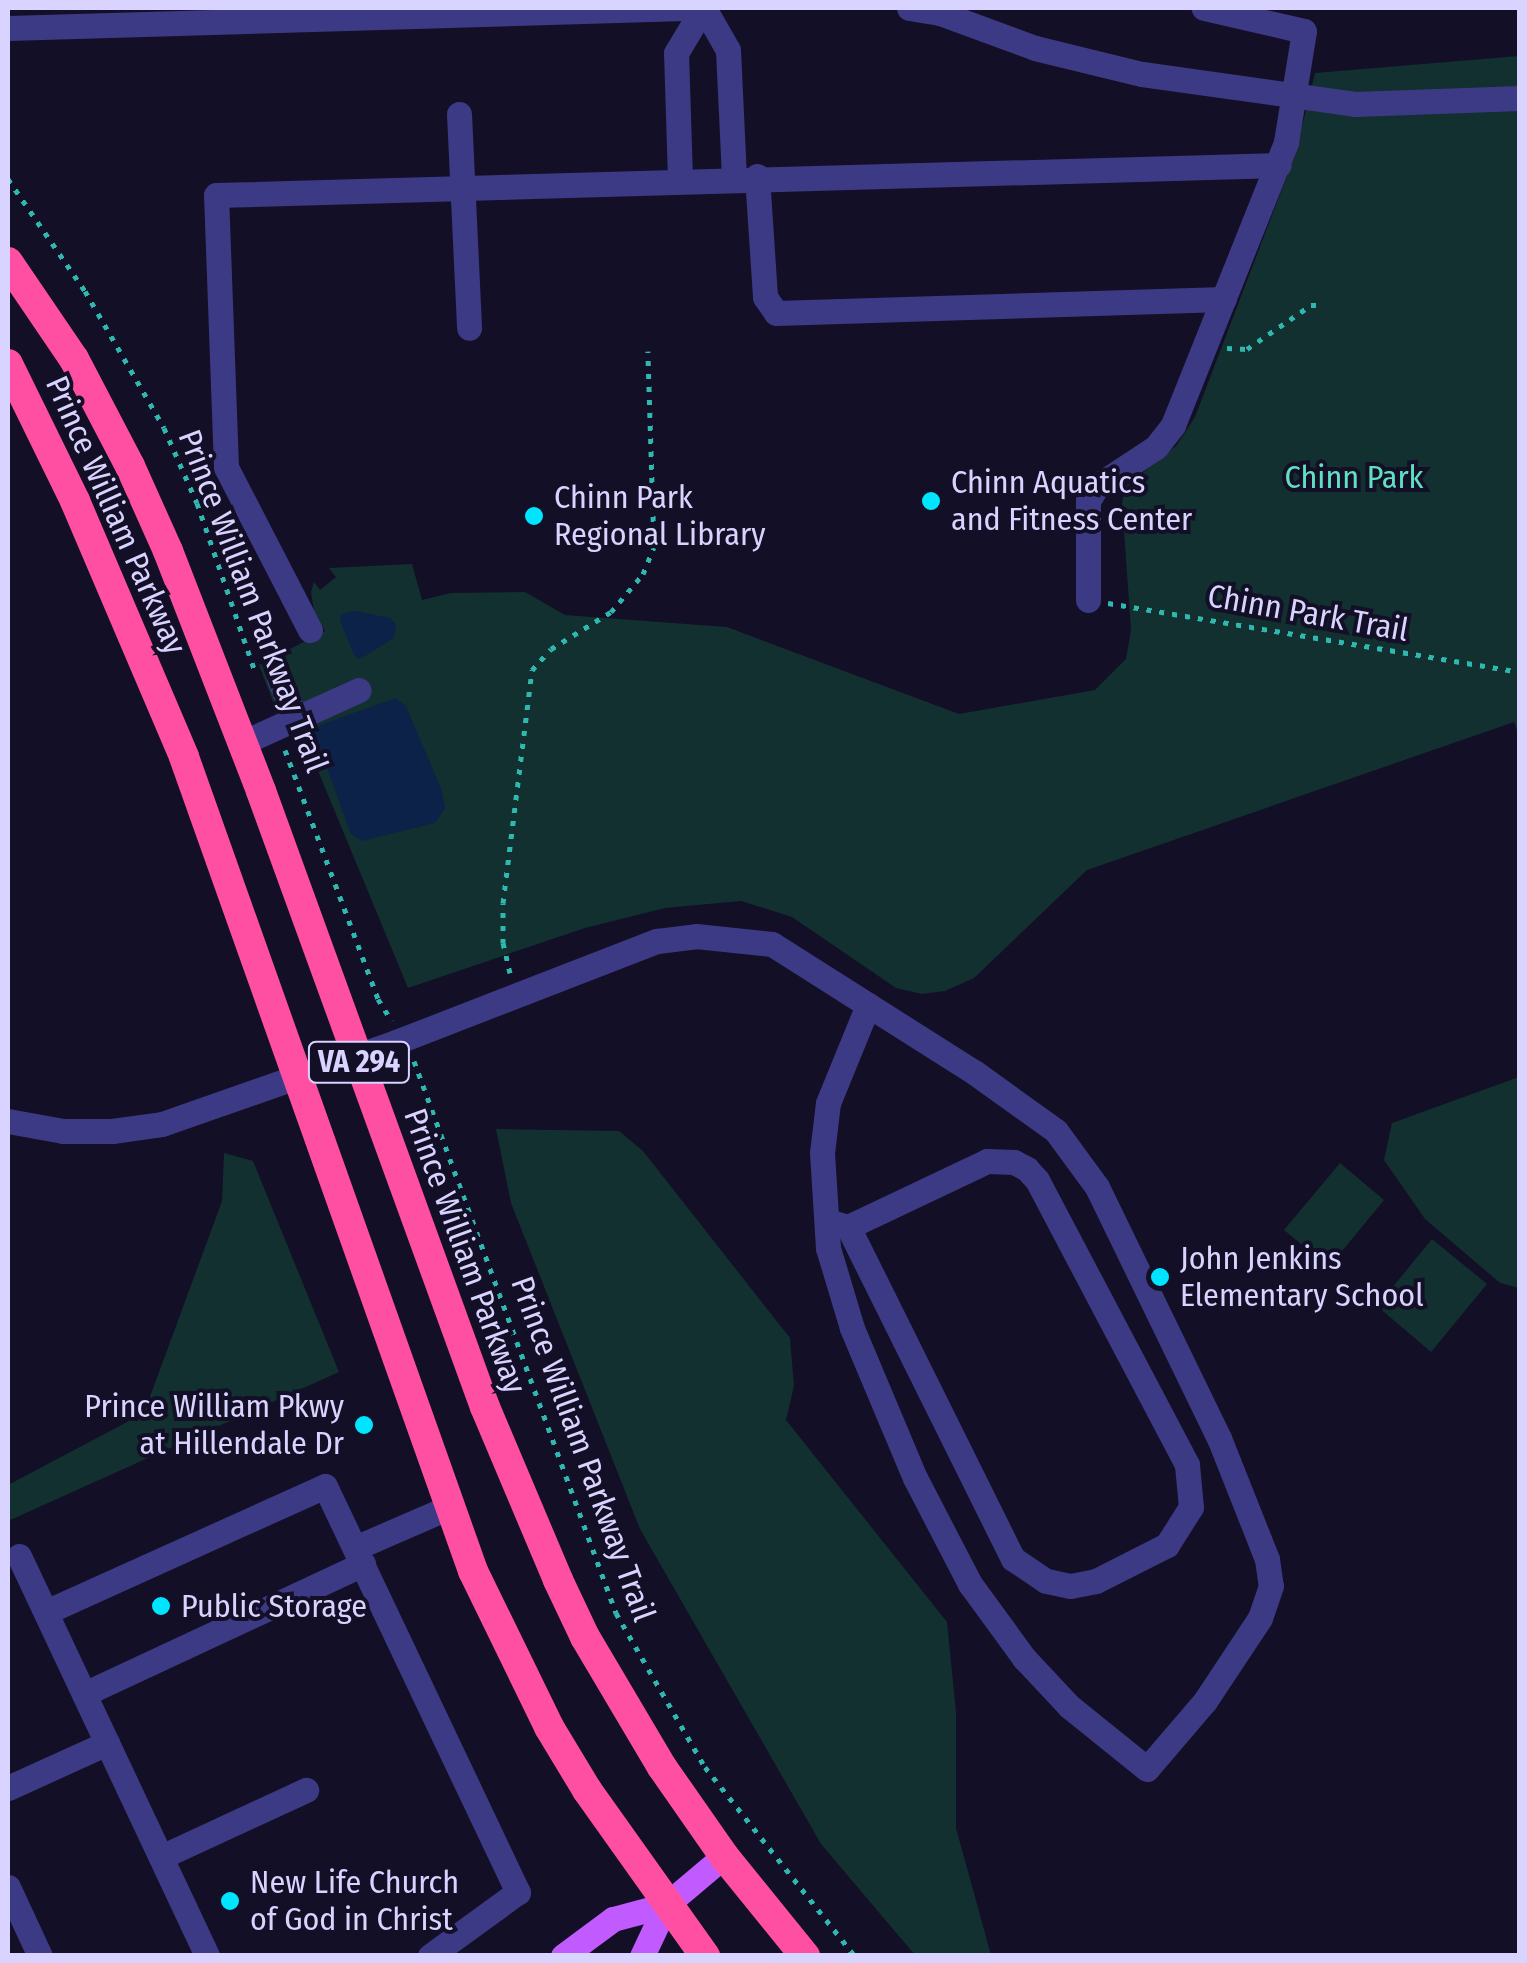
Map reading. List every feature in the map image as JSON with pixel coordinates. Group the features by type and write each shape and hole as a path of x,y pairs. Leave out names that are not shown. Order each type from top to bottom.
{"highway":[{"name":"Prince William Parkway","path":"8,262 74,359 130,466 242,743 485,1407 558,1580 585,1637 662,1767 724,1856 805,1956"},
{"name":"Prince William Parkway","path":"8,364 75,501 157,691 298,1076 448,1508 549,1727 618,1839 705,1956"}],"main road":[{"path":"563,1956 613,1919 666,1904 724,1856"},
{"path":"642,1956 666,1904"}],"street":[{"path":"10,30 303,14 685,8"},
{"path":"680,179 676,53 703,8 728,50 765,297 776,312 1224,299"},
{"path":"909,8 940,13 1089,63 1295,94 1367,104 1520,98"},
{"path":"1088,600 1088,501 1097,486 1156,447 1173,425 1278,164 1295,94 1304,32 1204,8"},
{"path":"459,114 469,328"},
{"path":"310,630 226,466 216,196 745,177 1278,164"},
{"path":"279,679 286,722"},
{"path":"242,743 359,690"},
{"path":"9,1128 112,1132 162,1124 356,1056 656,941 696,936 772,944 868,1005 1056,1130 1097,1187 1219,1438 1267,1558 1271,1586 1260,1618 1205,1701 1147,1769 1069,1706 1024,1658 970,1584 915,1478 852,1328 828,1248 838,1224 974,1166 1000,1160 1014,1162 1037,1180 1187,1465 1191,1507 1167,1546 1096,1580 1070,1586 1046,1580 1013,1560 838,1224 822,1153 828,1103 868,1005"},
{"path":"46,1612 325,1486 518,1892 430,1956"},
{"path":"89,1705 448,1508"},
{"path":"19,1556 206,1956"},
{"path":"8,1788 107,1743"},
{"path":"160,1857 306,1790"},
{"path":"8,1887 40,1956"}],"path":[{"name":"Prince William Parkway Trail","path":"8,180 85,291 164,428 286,722 384,1006"},
{"path":"1220,346 1244,350 1311,304 1323,304"},
{"path":"510,973 503,943 503,903 532,670 552,649 611,612 643,574 654,547 648,351"},
{"name":"Chinn Park Trail","path":"1088,600 1520,672"},
{"name":"Prince William Parkway Trail","path":"423,1077 622,1626 705,1768 854,1956"}],"green space":[{"name":"Chinn Park","path":"1519,56 1519,736 1514,722 1087,870 974,978 945,991 922,994 896,988 792,917 741,901 665,908 585,928 408,988 299,725 279,717 259,665 325,631 314,611 311,592 314,582 320,590 336,577 329,568 412,564 422,600 451,593 525,592 565,615 727,627 959,714 1095,690 1126,659 1131,630 1122,503 1125,487 1176,446 1195,417 1295,155 1315,73"},
{"path":"1520,1077 1519,1288 1500,1283 1425,1219 1384,1160 1392,1123"},
{"path":"496,1129 619,1131 643,1151 790,1338 794,1386 786,1420 947,1622 956,1712 956,1828 991,1955 915,1955 821,1844 640,1529 511,1203"},
{"path":"224,1153 253,1161 339,1372 8,1521 8,1485 144,1413 222,1201"},
{"path":"1340,1163 1384,1200 1329,1267 1284,1230"},
{"path":"1432,1239 1487,1284 1431,1352 1377,1306"}],"water":[{"path":"355,611 390,618 396,624 394,638 360,659 355,657 340,621 341,614"},
{"path":"396,698 406,706 442,791 445,808 435,823 362,841 351,834 314,733 320,725"}],"place":[{"name":"Chinn Aquatics and Fitness Center","path":"931,501"},
{"name":"Chinn Park Regional Library","path":"534,516"},
{"name":"John Jenkins Elementary School","path":"1160,1277"},
{"name":"Prince William Pkwy at Hillendale Dr","path":"364,1425"},
{"name":"Public Storage","path":"161,1606"},
{"name":"New Life Church of God in Christ","path":"230,1901"}]}
